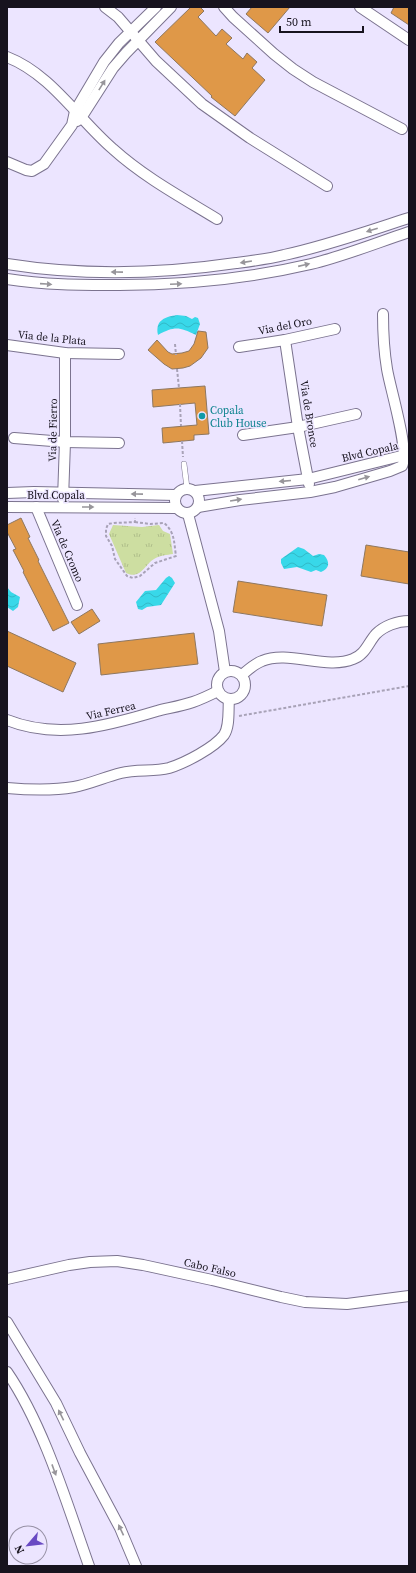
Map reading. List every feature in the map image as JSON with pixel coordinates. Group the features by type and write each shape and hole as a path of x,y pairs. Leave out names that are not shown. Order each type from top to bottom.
{"street":[{"path":"105,7 118,17 138,41 178,83 207,108 250,138 328,186"},
{"path":"7,163 32,171 48,159 78,115 104,62 131,31 156,7"},
{"path":"78,115 113,68 171,7"},
{"path":"224,7 274,54 293,69 313,82 402,129"},
{"path":"360,7 409,40"},
{"path":"7,57 24,65 59,93 78,115 114,150 143,173 217,219"},
{"path":"409,218 283,256 205,268 153,272 69,271 11,264 10,280 68,285 153,285 204,282 268,273 311,264 409,232"},
{"path":"383,314 384,344 387,368 405,455"},
{"name":"Via del Oro","path":"239,347 285,340 335,329"},
{"name":"Via de Bronce","path":"285,340 298,427 310,492"},
{"name":"Via de la Plata","path":"7,345 65,353 119,354"},
{"name":"Via de Fierro","path":"62,507 66,442 65,353"},
{"path":"243,435 298,427 356,414"},
{"path":"14,438 66,442 119,443"},
{"name":"Blvd Copala","path":"7,493 34,492 176,495 182,490 308,479 405,455 404,463 399,468 335,487 310,492 240,500 198,507 192,513 188,514 177,508 7,507"},
{"path":"191,490 199,498 198,507"},
{"path":"176,495 175,504 177,508"},
{"name":"Via de Cromo","path":"36,507 77,605"},
{"path":"188,514 219,632 225,672"},
{"path":"242,675 258,662 268,659 290,659 338,663 354,659 363,653 376,634 399,621 409,621"},
{"path":"234,671 242,675 246,683 244,692 238,698 229,699 221,695 218,691 217,682 221,674 234,671"},
{"name":"Via Ferrea","path":"7,720 31,727 52,730 90,728 114,724 192,703 218,691"},
{"path":"7,788 34,790 67,788 127,772 169,768 207,750 220,740 226,731 229,699"},
{"name":"Cabo Falso","path":"7,1279 70,1265 90,1262 117,1261 143,1265 312,1303 347,1304 409,1296"},
{"path":"7,1322 56,1404 120,1528 136,1566"},
{"path":"7,1372 25,1403 49,1454 89,1566"}],"lane":[{"path":"184,464 191,490"}],"path":[{"path":"175,344 176,355"},
{"path":"177,369 178,388"},
{"path":"180,404 181,426"},
{"path":"182,441 184,464"},
{"path":"135,522 138,507"},
{"path":"114,522 135,522 150,524 164,523 169,527 173,535 176,556 155,562 140,576 133,578 127,576 115,559 112,546 106,536 106,528 108,524 114,522"},
{"path":"228,718 409,686"}],"green space":[{"path":"113,525 142,527 159,525 163,531 170,534 173,554 156,558 142,571 135,575 126,573 109,534"}],"water":[{"path":"177,315 186,316 192,319 195,317 198,318 200,324 196,335 185,330 173,329 158,335 158,326 162,320"},
{"path":"298,547 304,549 313,556 319,554 324,555 328,562 326,569 321,572 316,570 311,572 297,567 284,569 281,559"},
{"path":"169,576 175,583 161,605 147,607 142,610 138,609 136,602 145,591 156,590"},
{"path":"7,587 11,592 20,597 18,607 13,611 7,607"}],"building":[{"path":"191,7 200,7 204,11 198,17 216,36 222,29 232,38 226,44 243,59 247,53 257,62 252,68 265,80 235,116 211,97 212,96 155,42"},
{"path":"252,7 290,7 268,33 246,14"},
{"path":"394,7 409,7 409,25 391,13"},
{"path":"198,331 206,332 208,348 201,358 190,366 172,369 148,350 157,340 168,352 172,354 189,351 194,344"},
{"name":"Copala Club House","path":"205,386 209,434 194,435 194,440 163,443 162,428 197,425 195,403 153,407 152,390"},
{"path":"21,518 30,537 28,538 39,560 38,561 69,623 53,631 23,572 24,571 13,550 16,549 7,532 7,525"},
{"path":"366,545 409,552 409,584 361,576"},
{"path":"238,581 327,595 322,626 233,612"},
{"path":"92,609 100,621 79,634 71,622"},
{"path":"7,631 76,663 63,692 7,666"},
{"path":"194,633 198,664 101,675 98,644"}],"place":[{"name":"Copala Club House","path":"202,416"}]}
